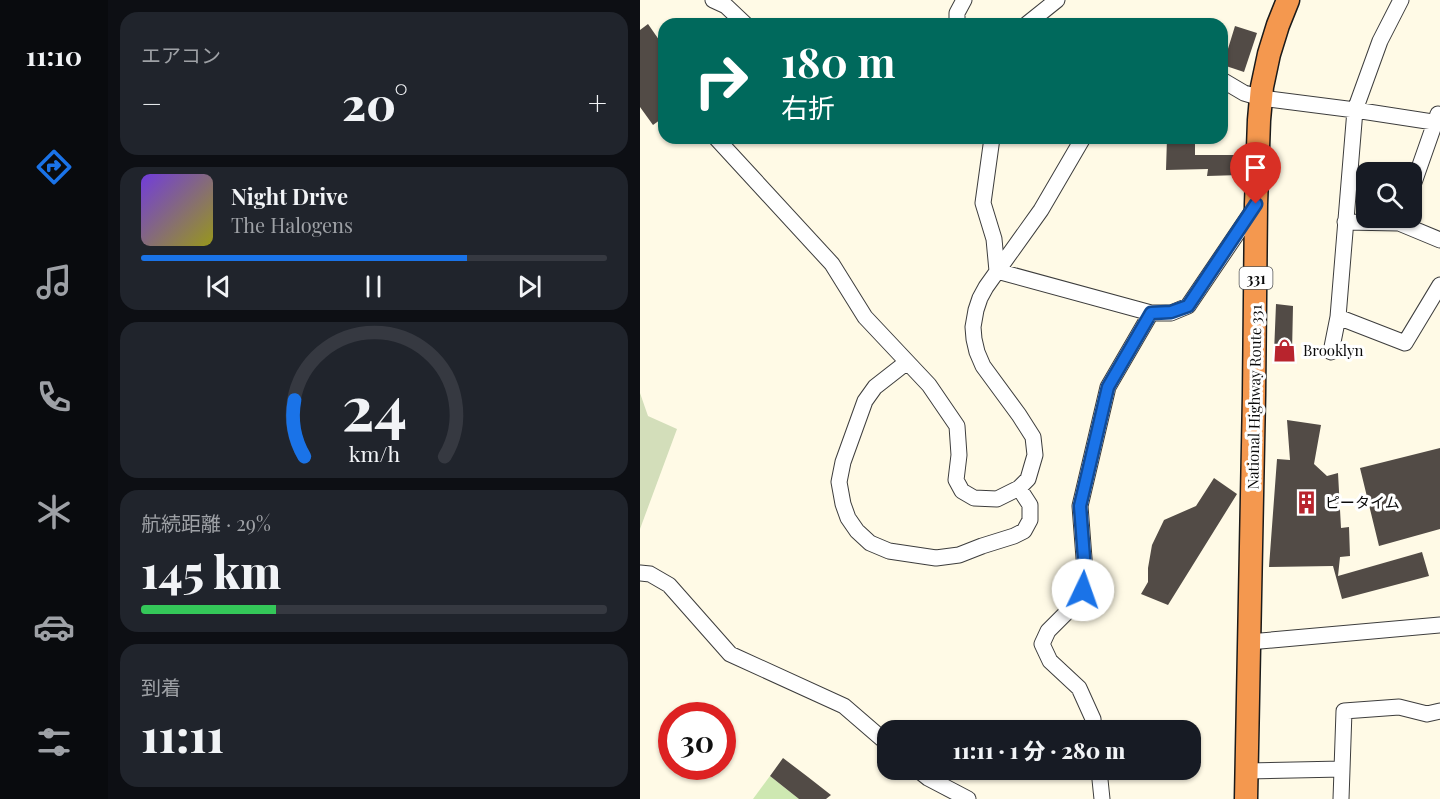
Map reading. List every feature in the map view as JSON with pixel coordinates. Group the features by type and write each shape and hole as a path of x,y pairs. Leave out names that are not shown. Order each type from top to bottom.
{"highway":[{"name":"National Highway Route 331","path":"1246,799 1256,204 1261,98 1271,44 1288,0"}],"street":[{"path":"714,0 726,6 739,18"},
{"path":"957,18 957,13 964,0"},
{"path":"1034,18 1057,0"},
{"path":"1331,352 1338,318 1355,110 1380,41 1401,0"},
{"path":"1228,84 1244,93 1261,98 1438,119 1422,162"},
{"path":"722,144 832,264 865,317 930,385 957,426 959,454 956,480 962,491 974,498 997,499 1020,488 1028,479 1035,455 1033,437 983,366 977,352 973,327 976,310 980,298 1047,200 1080,144"},
{"path":"991,144 983,203 994,239 997,271"},
{"path":"997,271 1151,313 1171,312 1188,306 1256,204"},
{"path":"1345,222 1356,222"},
{"path":"1416,228 1440,240"},
{"path":"1338,318 1405,343 1440,285"},
{"path":"1093,720 1079,688 1050,661 1042,644 1048,631 1072,607 1083,590 1085,571 1080,506 1108,387 1151,313"},
{"path":"907,362 875,387 865,401 842,462 839,482 843,504 848,518 857,531 870,543 889,551 936,558 959,555 1024,531 1030,520 1030,506 1020,488"},
{"path":"640,573 650,574 669,585 730,654 844,706 877,734"},
{"path":"1249,642 1440,625"},
{"path":"1340,799 1344,711 1399,707 1427,714 1440,711"},
{"path":"1247,771 1342,769"},
{"path":"932,780 968,799"},
{"path":"1100,780 1102,799"}],"green space":[{"path":"640,393 648,416 677,429 640,529"},
{"path":"770,776 799,799 753,799"}],"building":[{"path":"648,24 658,38 658,121 653,125 640,107 640,30"},
{"path":"1235,26 1257,33 1244,72 1228,67 1228,49"},
{"path":"1167,144 1195,144 1195,155 1241,155 1240,175 1207,176 1208,169 1166,170"},
{"path":"1276,304 1293,306 1292,353 1274,353"},
{"name":"ピータイム","path":"1287,420 1321,425 1314,464 1327,476 1338,473 1341,528 1349,527 1350,556 1340,557 1338,576 1422,552 1429,576 1342,599 1333,566 1269,567 1277,459 1290,460"},
{"path":"1440,448 1440,529 1379,546 1360,468"},
{"path":"1214,478 1237,494 1168,605 1141,594 1148,582 1152,545 1164,520 1196,506"},
{"path":"783,758 831,795 826,799 799,799 770,776"}],"place":[{"name":"Brooklyn","path":"1285,350"},
{"name":"ピータイム","path":"1307,502"}],"route":[{"path":"1083,590 1085,571 1080,506 1108,387 1151,313 1171,312 1188,306 1256,204"}]}
